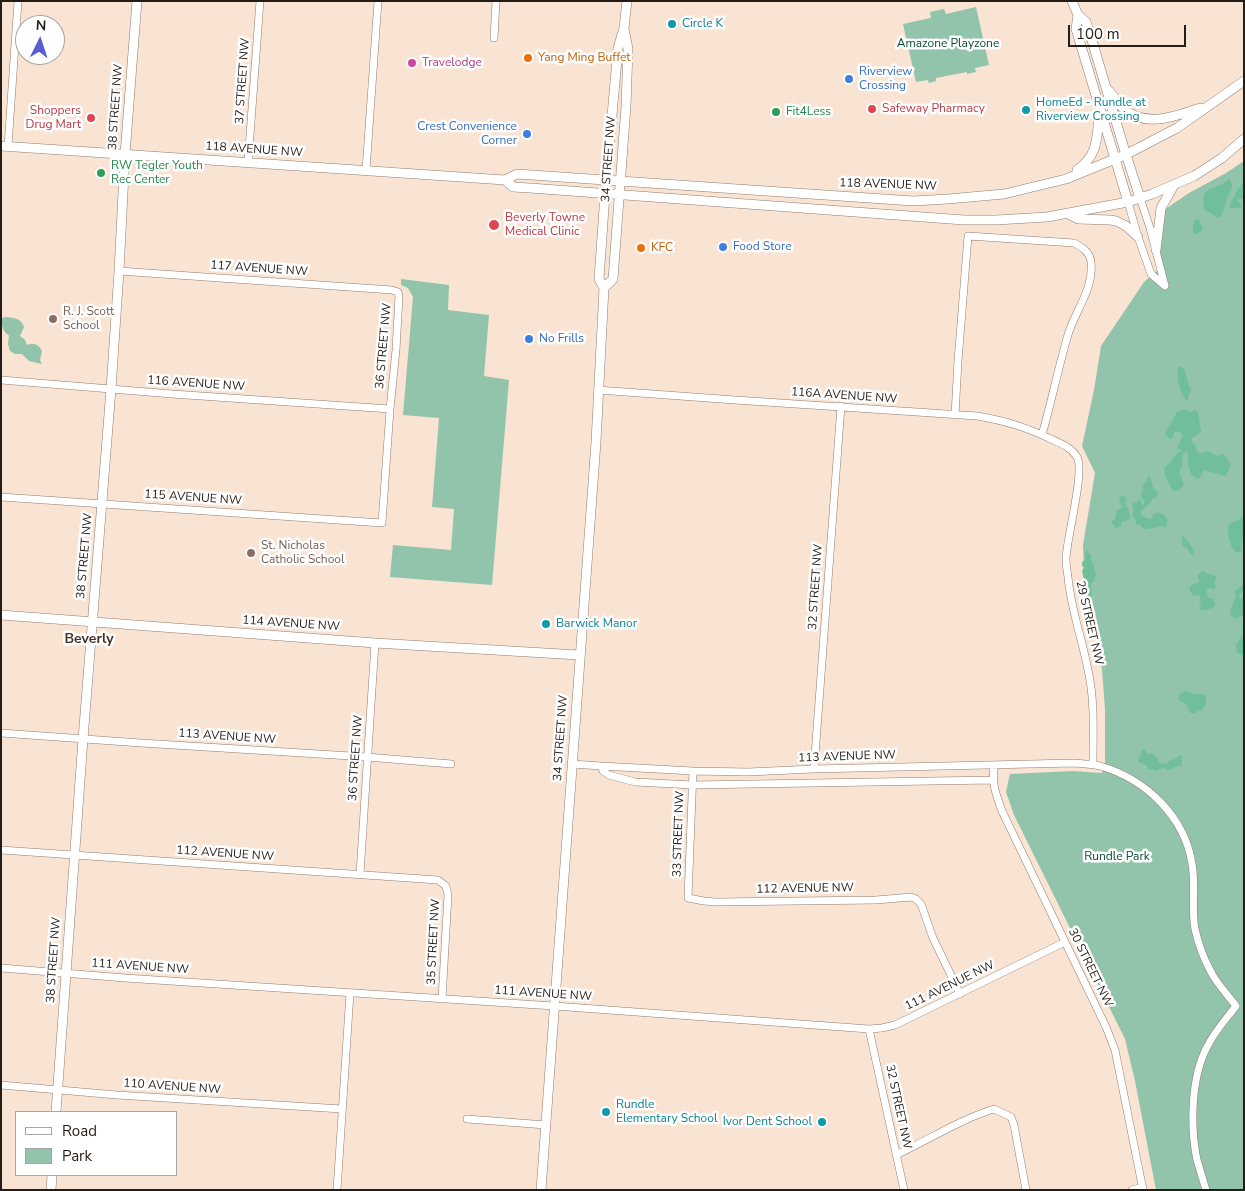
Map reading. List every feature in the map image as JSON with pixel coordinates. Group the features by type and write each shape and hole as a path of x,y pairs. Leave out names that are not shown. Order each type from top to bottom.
{"street":[{"path":"4,146 18,1"},
{"name":"38 STREET NW","path":"56,1111 111,389 125,154 137,1"},
{"name":"37 STREET NW","path":"248,162 260,1"},
{"path":"366,170 378,1"},
{"path":"494,38 496,1"},
{"name":"34 STREET NW","path":"541,1190 595,452 604,288 599,278 606,179 618,48 624,28 627,1"},
{"path":"1072,1 1078,15 1086,22 1156,250 1165,286 1151,274 1138,237 1076,29 1078,15"},
{"name":"34 STREET NW","path":"604,288 613,279 628,49 624,28"},
{"name":"118 AVENUE NW","path":"4,146 505,180 517,174 912,201 1004,194 1066,179 1127,154 1178,128 1244,81"},
{"path":"1106,86 1121,106 1145,119 1168,118 1210,104"},
{"path":"1066,179 1085,165 1094,153 1100,108"},
{"name":"118 AVENUE NW","path":"505,180 513,186 605,194 964,220 1026,219 1068,214 1140,198 1194,176 1222,158 1244,139"},
{"path":"1156,250 1161,208 1174,185"},
{"path":"1068,214 1078,219 1116,221 1126,226 1138,237"},
{"path":"955,415 968,236 1074,243 1085,250 1091,260 1090,282 1067,336 1042,435"},
{"name":"117 AVENUE NW","path":"119,271 392,290 398,292"},
{"name":"36 STREET NW","path":"382,523 396,350 398,292"},
{"name":"116 AVENUE NW","path":"1,380 390,409"},
{"name":"116A AVENUE NW","path":"598,390 977,416 1005,421 1032,430 1066,446 1078,458"},
{"name":"32 STREET NW","path":"814,769 841,406"},
{"name":"29 STREET NW","path":"1078,458 1079,475 1066,560 1071,604 1092,689 1093,765"},
{"name":"115 AVENUE NW","path":"1,497 382,523"},
{"name":"114 AVENUE NW","path":"1,615 375,643 579,655"},
{"name":"36 STREET NW","path":"360,874 375,643"},
{"name":"113 AVENUE NW","path":"1,733 452,764"},
{"name":"113 AVENUE NW","path":"572,764 748,772 1074,764 1093,765 1113,771 1146,789 1164,806 1184,836 1191,856 1195,928 1201,948 1211,973 1236,1006 1207,1045 1196,1079 1193,1111 1196,1151 1206,1190"},
{"name":"30 STREET NW","path":"994,765 992,780 1002,811 1106,1027 1115,1050 1143,1188"},
{"name":"113 AVENUE NW","path":"601,766 609,775 636,782 693,785 992,780"},
{"name":"33 STREET NW","path":"688,898 693,771"},
{"name":"112 AVENUE NW","path":"1,850 438,880 446,886"},
{"name":"35 STREET NW","path":"442,999 448,895 446,886"},
{"name":"112 AVENUE NW","path":"688,898 704,902 715,902 876,900 911,897 921,904 933,938 960,994"},
{"name":"111 AVENUE NW","path":"1,968 869,1029 895,1026 1065,942"},
{"path":"336,1190 350,993"},
{"name":"32 STREET NW","path":"869,1029 904,1190"},
{"name":"110 AVENUE NW","path":"1,1085 342,1109"},
{"path":"896,1155 994,1109 1011,1117 1026,1190"},
{"path":"467,1119 546,1124"},
{"path":"51,1190 52,1176"},
{"path":"1132,1190 1143,1188"}],"green space":[{"name":"Amazone Playzone","path":"976,7 989,65 975,68 976,72 936,78 936,81 929,83 928,80 916,82 903,24 931,18 930,12 944,9 946,14"},
{"name":"Rundle Park","path":"1244,161 1244,1190 1156,1190 1125,1039 1014,815 1006,792 1010,774 1072,771 1102,773 1105,763 1105,709 1102,670 1097,640 1085,598 1083,545 1095,473 1082,446 1101,346 1144,282 1158,270 1164,210"},
{"path":"1229,178 1232,188 1219,218 1204,209 1204,197 1209,190 1226,182"},
{"path":"1244,182 1244,198 1237,200 1242,206 1241,208 1230,208 1235,194"},
{"path":"1196,219 1199,220 1203,228 1201,232 1194,234 1193,226"},
{"path":"401,279 449,285 448,310 489,315 484,376 509,380 492,585 390,577 393,545 451,550 454,509 432,507 439,418 403,415 413,297 408,288 401,285"},
{"path":"2,318 17,319 21,322 24,327 20,336 27,345 34,344 41,349 40,360 42,364 29,361 22,354 15,354 10,351 8,344 9,336 3,329 1,321"},
{"path":"1178,367 1185,370 1191,389 1187,401 1179,385"},
{"path":"1185,409 1190,412 1195,410 1198,412 1201,432 1192,438 1191,442 1195,444 1197,452 1208,451 1217,456 1222,454 1231,464 1225,476 1204,470 1199,479 1192,475 1190,471 1187,451 1183,454 1182,466 1179,472 1184,484 1180,490 1174,491 1168,481 1164,468 1182,450 1177,448 1183,435 1178,431 1174,432 1174,437 1171,439 1167,437 1165,432 1177,412"},
{"path":"1149,476 1153,487 1158,493 1157,497 1152,499 1141,511 1141,514 1151,519 1158,512 1164,515 1168,519 1166,527 1143,529 1140,525 1136,524 1132,514 1134,502 1137,503 1140,500 1142,505 1144,505 1144,499 1142,499 1141,494 1144,489 1142,487"},
{"path":"1121,495 1127,498 1125,504 1129,510 1130,518 1121,522 1121,526 1116,528 1111,522 1116,518 1116,511 1123,506 1119,499"},
{"path":"1244,514 1244,539 1241,544 1242,551 1238,553 1231,546 1228,528 1230,524 1240,519"},
{"path":"1182,536 1190,544 1195,556 1182,544"},
{"path":"1085,551 1091,556 1096,575 1090,585 1091,596 1085,595 1086,590 1082,571 1084,567 1082,562 1085,560"},
{"path":"1203,571 1217,577 1214,589 1206,589 1208,597 1214,599 1215,606 1200,610 1199,595 1194,596 1190,592 1190,586 1199,582 1198,575"},
{"path":"1244,585 1244,592 1241,593 1239,598 1241,599 1244,595 1243,616 1237,619 1230,615 1236,591"},
{"path":"1244,631 1244,656 1237,653 1236,644"},
{"path":"1185,691 1204,694 1206,701 1202,711 1198,710 1196,713 1190,713 1186,704 1178,700 1180,694"},
{"path":"1143,749 1147,754 1152,753 1161,764 1168,763 1180,755 1182,757 1182,765 1171,770 1165,769 1165,767 1155,771 1154,769 1149,770 1146,765 1138,762"}],"place":[{"name":"Circle K","path":"672,24"},
{"name":"Yang Ming Buffet","path":"528,58"},
{"name":"Travelodge","path":"412,63"},
{"name":"Riverview Crossing","path":"849,79"},
{"name":"Safeway Pharmacy","path":"872,109"},
{"name":"HomeEd - Rundle at Riverview Crossing","path":"1026,110"},
{"name":"Fit4Less","path":"776,112"},
{"name":"Shoppers Drug Mart","path":"91,118"},
{"name":"Crest Convenience Corner","path":"527,134"},
{"name":"RW Tegler Youth Rec Center","path":"101,173"},
{"name":"Beverly Towne Medical Clinic","path":"494,225"},
{"name":"Food Store","path":"723,247"},
{"name":"KFC","path":"641,248"},
{"name":"R. J. Scott School","path":"53,319"},
{"name":"No Frills","path":"529,339"},
{"name":"St. Nicholas Catholic School","path":"251,553"},
{"name":"Barwick Manor","path":"546,624"},
{"name":"Rundle Elementary School","path":"606,1112"},
{"name":"Ivor Dent School","path":"822,1122"}],"district":[{"name":"Beverly","path":"89,640"}]}
